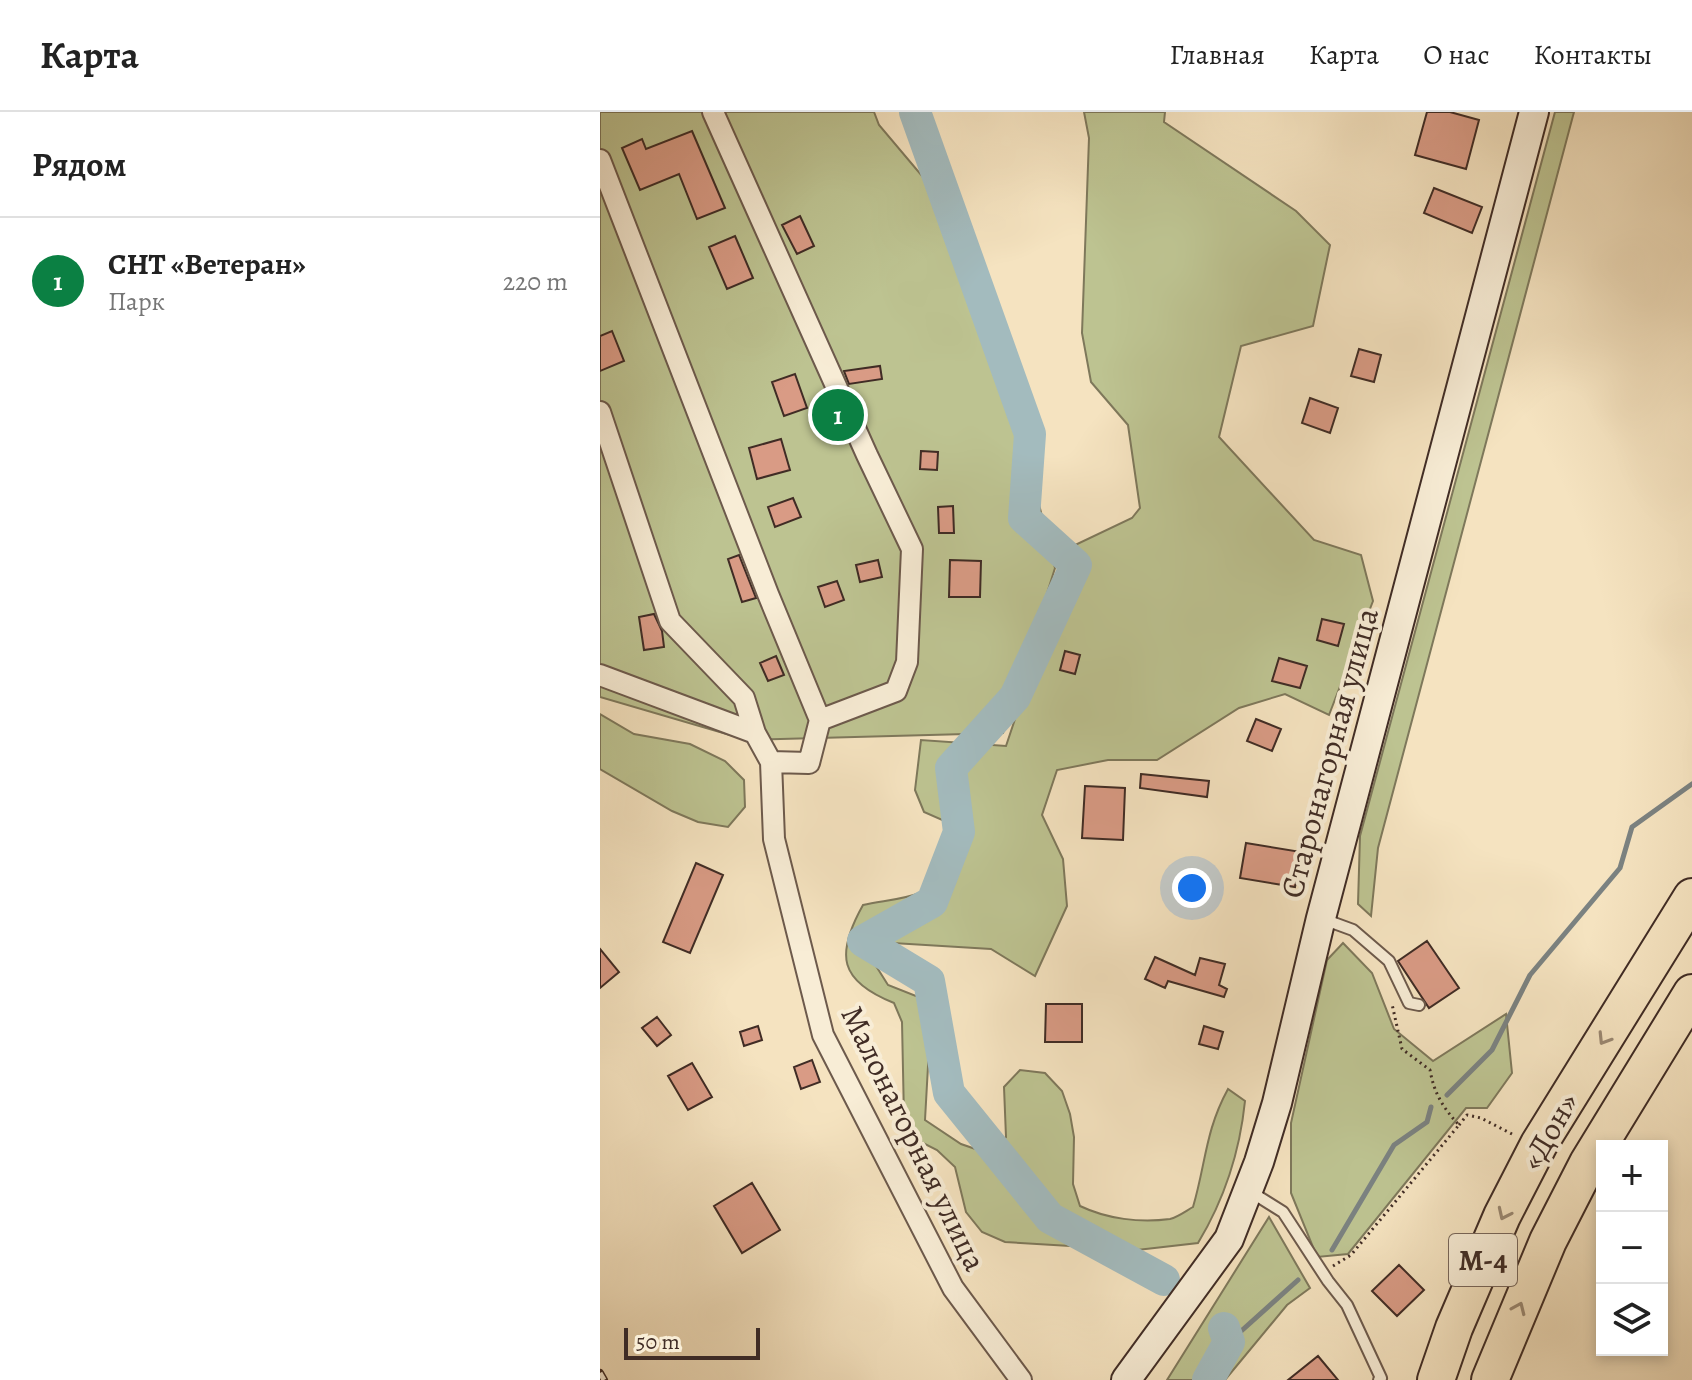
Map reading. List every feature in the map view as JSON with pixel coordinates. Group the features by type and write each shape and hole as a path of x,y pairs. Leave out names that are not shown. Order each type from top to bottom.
{"highway":[{"name":"«Дон»","path":"1436,1380 1454,1328 1502,1216 1528,1140 1692,897"},
{"name":"«Дон»","path":"1490,1380 1548,1241 1588,1163 1692,993"}],"main road":[{"name":"Старонагорная улица","path":"1126,1380 1229,1239 1249,1191 1277,1103 1321,918 1534,112"}],"street":[{"path":"713,112 912,549 907,662 896,691 820,720"},
{"path":"600,160 820,720 809,763 771,762 755,733 744,698 670,621 600,412"},
{"path":"600,675 755,733"},
{"name":"Малонагорная улица","path":"771,762 774,839 823,1035 953,1288 1021,1380"}],"lane":[{"path":"1321,918 1353,930 1389,961 1409,1003 1419,1005"},
{"path":"1249,1191 1283,1212 1347,1305 1381,1378 1379,1380"}],"path":[{"path":"1392,999 1402,1049 1430,1070 1433,1088 1444,1110 1459,1125"},
{"path":"1323,1272 1351,1255 1467,1115 1481,1118 1528,1140"}],"green space":[{"path":"600,112 874,112 879,125 971,234 1055,568 1003,733 747,740 600,697"},
{"path":"1084,112 1165,112 1164,122 1296,211 1330,245 1313,326 1241,346 1219,437 1314,540 1361,555 1373,601 1329,715 1285,694 1239,708 1157,760 1108,760 1057,770 1042,815 1063,859 1067,906 1035,976 991,949 893,943 871,958 888,985 921,998 929,1048 925,1120 961,1144 990,1154 1006,1137 1004,1087 1020,1070 1045,1073 1062,1091 1070,1114 1074,1137 1073,1184 1080,1206 1090,1210 1124,1219 1159,1220 1173,1218 1193,1207 1220,1104 1228,1089 1245,1101 1229,1174 1216,1210 1198,1243 1137,1250 1005,1242 982,1232 966,1212 955,1167 937,1150 915,1139 904,1118 902,1022 894,1003 876,995 853,976 846,952 848,938 863,905 922,892 942,879 954,861 958,844 947,822 924,812 915,790 921,740 1006,746 1073,546 1132,518 1140,508 1128,425 1091,382 1082,333 1089,138"},
{"path":"1555,112 1574,112 1378,848 1371,916 1358,904 1360,836"},
{"path":"600,714 634,734 690,744 725,761 744,780 745,807 728,827 698,822 672,811 600,769"},
{"path":"1343,943 1372,973 1394,1029 1433,1061 1506,1014 1512,1073 1487,1108 1466,1108 1348,1254 1317,1257 1291,1193 1291,1123 1327,960"},
{"path":"1269,1217 1310,1288 1287,1305 1225,1380 1167,1380"}],"building":[{"path":"1427,112 1450,112 1479,120 1466,169 1415,155"},
{"path":"692,131 725,208 697,219 679,174 640,190 622,148 642,139 646,149"},
{"path":"1434,188 1482,207 1472,233 1424,213"},
{"path":"800,216 814,246 797,254 782,225"},
{"path":"735,236 753,278 727,289 709,247"},
{"path":"612,331 624,361 600,371 600,336"},
{"path":"1359,349 1381,355 1374,382 1351,376"},
{"path":"880,366 882,379 849,384 844,371"},
{"path":"795,374 807,408 784,416 772,382"},
{"path":"1310,398 1338,408 1330,433 1302,423"},
{"path":"781,439 790,470 757,479 749,448"},
{"path":"921,451 938,452 937,470 920,469"},
{"path":"793,498 801,517 775,527 768,507"},
{"path":"953,506 954,533 939,533 938,507"},
{"path":"739,555 756,598 742,602 728,559"},
{"path":"878,560 882,577 860,582 856,565"},
{"path":"950,560 981,561 980,597 949,597"},
{"path":"837,581 844,600 825,607 818,587"},
{"path":"654,614 662,631 664,647 644,650 639,617"},
{"path":"1322,619 1344,624 1338,646 1317,640"},
{"path":"1065,651 1080,655 1075,674 1060,670"},
{"path":"776,656 784,675 768,681 760,663"},
{"path":"1279,658 1307,666 1300,688 1272,681"},
{"path":"1256,719 1281,729 1272,751 1247,741"},
{"path":"1141,774 1209,781 1207,797 1140,788"},
{"path":"1085,786 1125,788 1123,840 1082,838"},
{"path":"1246,843 1301,852 1295,887 1240,878"},
{"path":"696,863 723,875 690,953 663,942"},
{"path":"1427,941 1459,988 1429,1008 1398,961"},
{"path":"600,949 619,972 600,988"},
{"path":"1155,957 1195,975 1200,958 1225,964 1219,985 1227,989 1224,997 1168,981 1165,988 1145,979"},
{"path":"1046,1004 1082,1004 1082,1042 1045,1042"},
{"path":"657,1017 671,1035 657,1046 642,1028"},
{"path":"758,1026 762,1040 744,1046 740,1032"},
{"path":"1204,1026 1223,1032 1218,1049 1199,1044"},
{"path":"812,1060 820,1082 801,1089 794,1067"},
{"path":"692,1063 712,1097 688,1110 668,1076"},
{"path":"752,1183 780,1230 742,1253 714,1206"},
{"path":"1399,1265 1424,1290 1397,1316 1372,1291"},
{"path":"1318,1356 1338,1380 1288,1380"}],"waterway":[{"path":"915,112 1030,434 1024,518 1076,565 1015,697 951,768 959,832 932,902 863,941 929,981 949,1093 1050,1218 1164,1280"},
{"path":"1447,1095 1492,1050 1530,975 1620,868 1632,827 1692,784"},
{"path":"1332,1250 1394,1145 1427,1122 1431,1107"},
{"path":"1229,1342 1298,1280"},
{"path":"1208,1380 1229,1342 1224,1328"}],"railway":[{"path":"600,1373 604,1380"}],"place":[{"name":"СНТ «Ветеран»","path":"838,415"}]}
